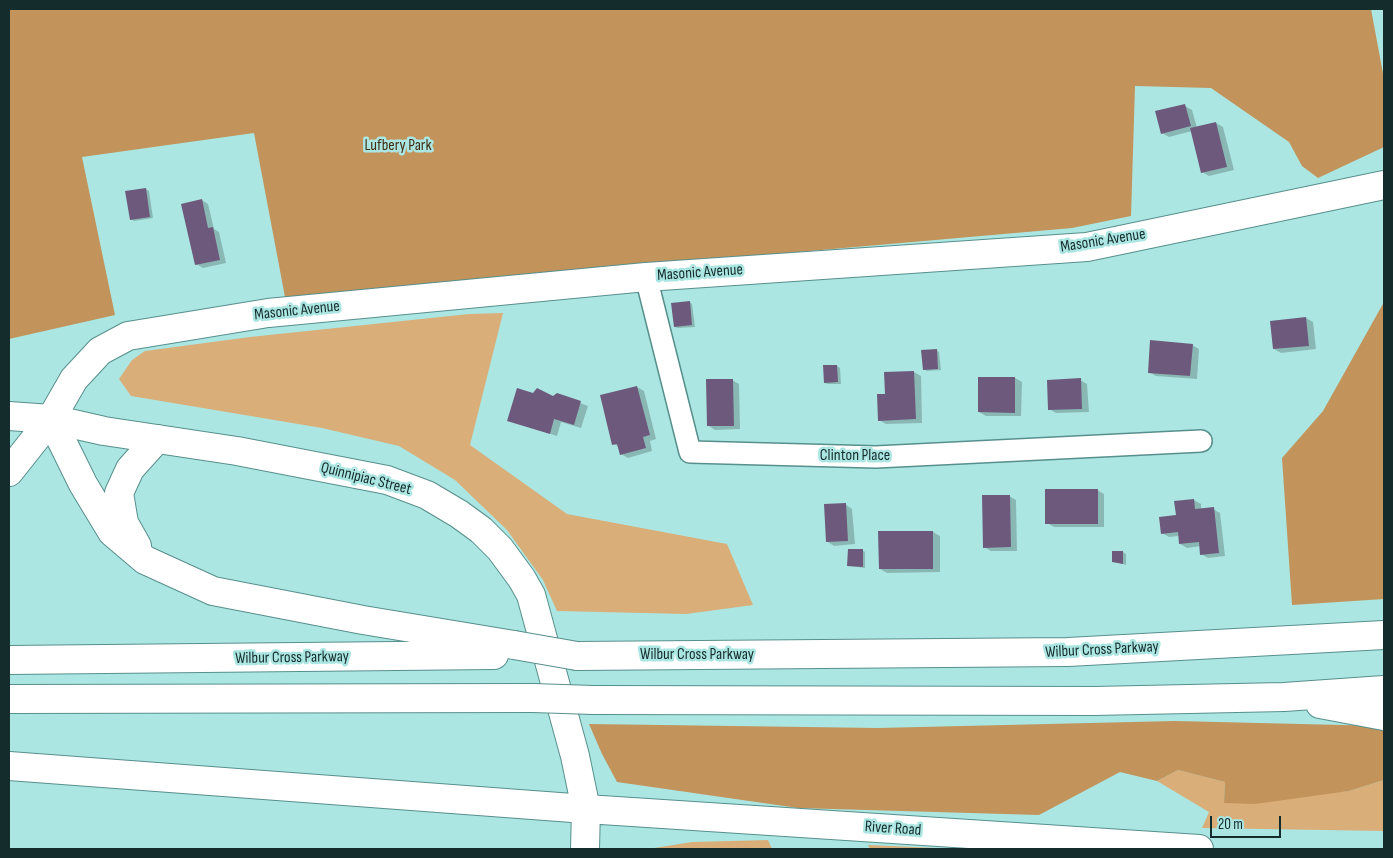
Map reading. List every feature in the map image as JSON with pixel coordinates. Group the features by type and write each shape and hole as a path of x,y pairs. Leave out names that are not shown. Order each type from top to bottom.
{"main road":[{"name":"Masonic Avenue","path":"9,472 51,419 74,379 100,350 128,336 268,313 646,277 1087,247 1384,186"},
{"name":"Quinnipiac Street","path":"9,416 51,419 157,439 237,451 387,480 427,495 481,530 500,549 531,595 575,756 586,809 585,849"},
{"path":"51,419 83,484 112,532 145,560 213,591 515,650"},
{"path":"145,560 124,522 119,493 130,469 157,439"},
{"name":"Wilbur Cross Parkway","path":"9,660 515,650 577,656 1068,652 1384,635"},
{"path":"9,699 533,698 593,700 1094,701 1284,697 1384,690"},
{"path":"1284,697 1384,716"},
{"name":"River Road","path":"9,766 586,809 1199,849"}],"street":[{"name":"Clinton Place","path":"646,277 690,452 876,457 1201,441"}],"shaded area":[{"path":"503,313 470,445 567,514 727,544 753,605 686,614 557,611 543,580 507,530 455,480 399,446 322,428 131,396 119,379 132,360 145,351 250,337 469,314"},
{"path":"1178,770 1225,782 1224,803 1349,791 1384,780 1384,831 1202,828 1209,812 1157,781"},
{"path":"768,840 772,849 648,849 692,842"},
{"path":"868,845 957,849 870,849"}],"green space":[{"name":"Lufbery Park","path":"9,9 1371,9 1384,79 1384,147 1318,178 1302,166 1289,142 1211,88 1135,86 1131,216 1072,228 285,297 254,133 82,157 115,315 9,339"},
{"path":"1384,302 1384,599 1292,605 1282,458 1323,411"},
{"path":"1175,721 1384,726 1384,780 1349,791 1255,804 1224,803 1225,782 1178,770 1157,781 1120,772 1039,815 798,808 617,782 589,724 878,728"}],"building":[{"path":"1185,104 1191,126 1161,134 1155,111"},
{"path":"1216,122 1227,167 1201,173 1190,128"},
{"path":"146,188 150,217 130,220 125,191"},
{"path":"202,199 208,228 213,227 220,260 195,265 181,204"},
{"path":"690,301 692,325 674,327 671,303"},
{"path":"1306,317 1309,346 1273,349 1270,321"},
{"path":"1150,340 1193,344 1190,376 1148,373"},
{"path":"937,349 938,369 923,370 921,350"},
{"path":"823,365 837,365 838,382 824,383"},
{"path":"914,371 916,419 878,421 877,394 885,394 884,372"},
{"path":"978,377 1015,377 1015,413 978,412"},
{"path":"1081,378 1082,409 1048,410 1047,380"},
{"path":"706,379 733,379 734,426 707,426"},
{"path":"637,386 650,435 643,437 646,448 620,455 617,444 612,445 600,395"},
{"path":"517,388 533,393 537,388 553,396 557,393 581,401 574,425 554,419 550,434 507,421"},
{"path":"1045,489 1098,489 1098,524 1045,524"},
{"path":"982,495 1010,495 1011,547 983,548"},
{"path":"1194,499 1195,509 1214,507 1219,553 1200,555 1199,542 1179,544 1178,532 1161,534 1159,517 1176,515 1174,501"},
{"path":"846,503 848,541 826,542 824,504"},
{"path":"878,531 933,531 933,569 879,569"},
{"path":"848,549 863,549 863,567 847,566"},
{"path":"1112,551 1123,551 1123,564 1112,562"}]}
